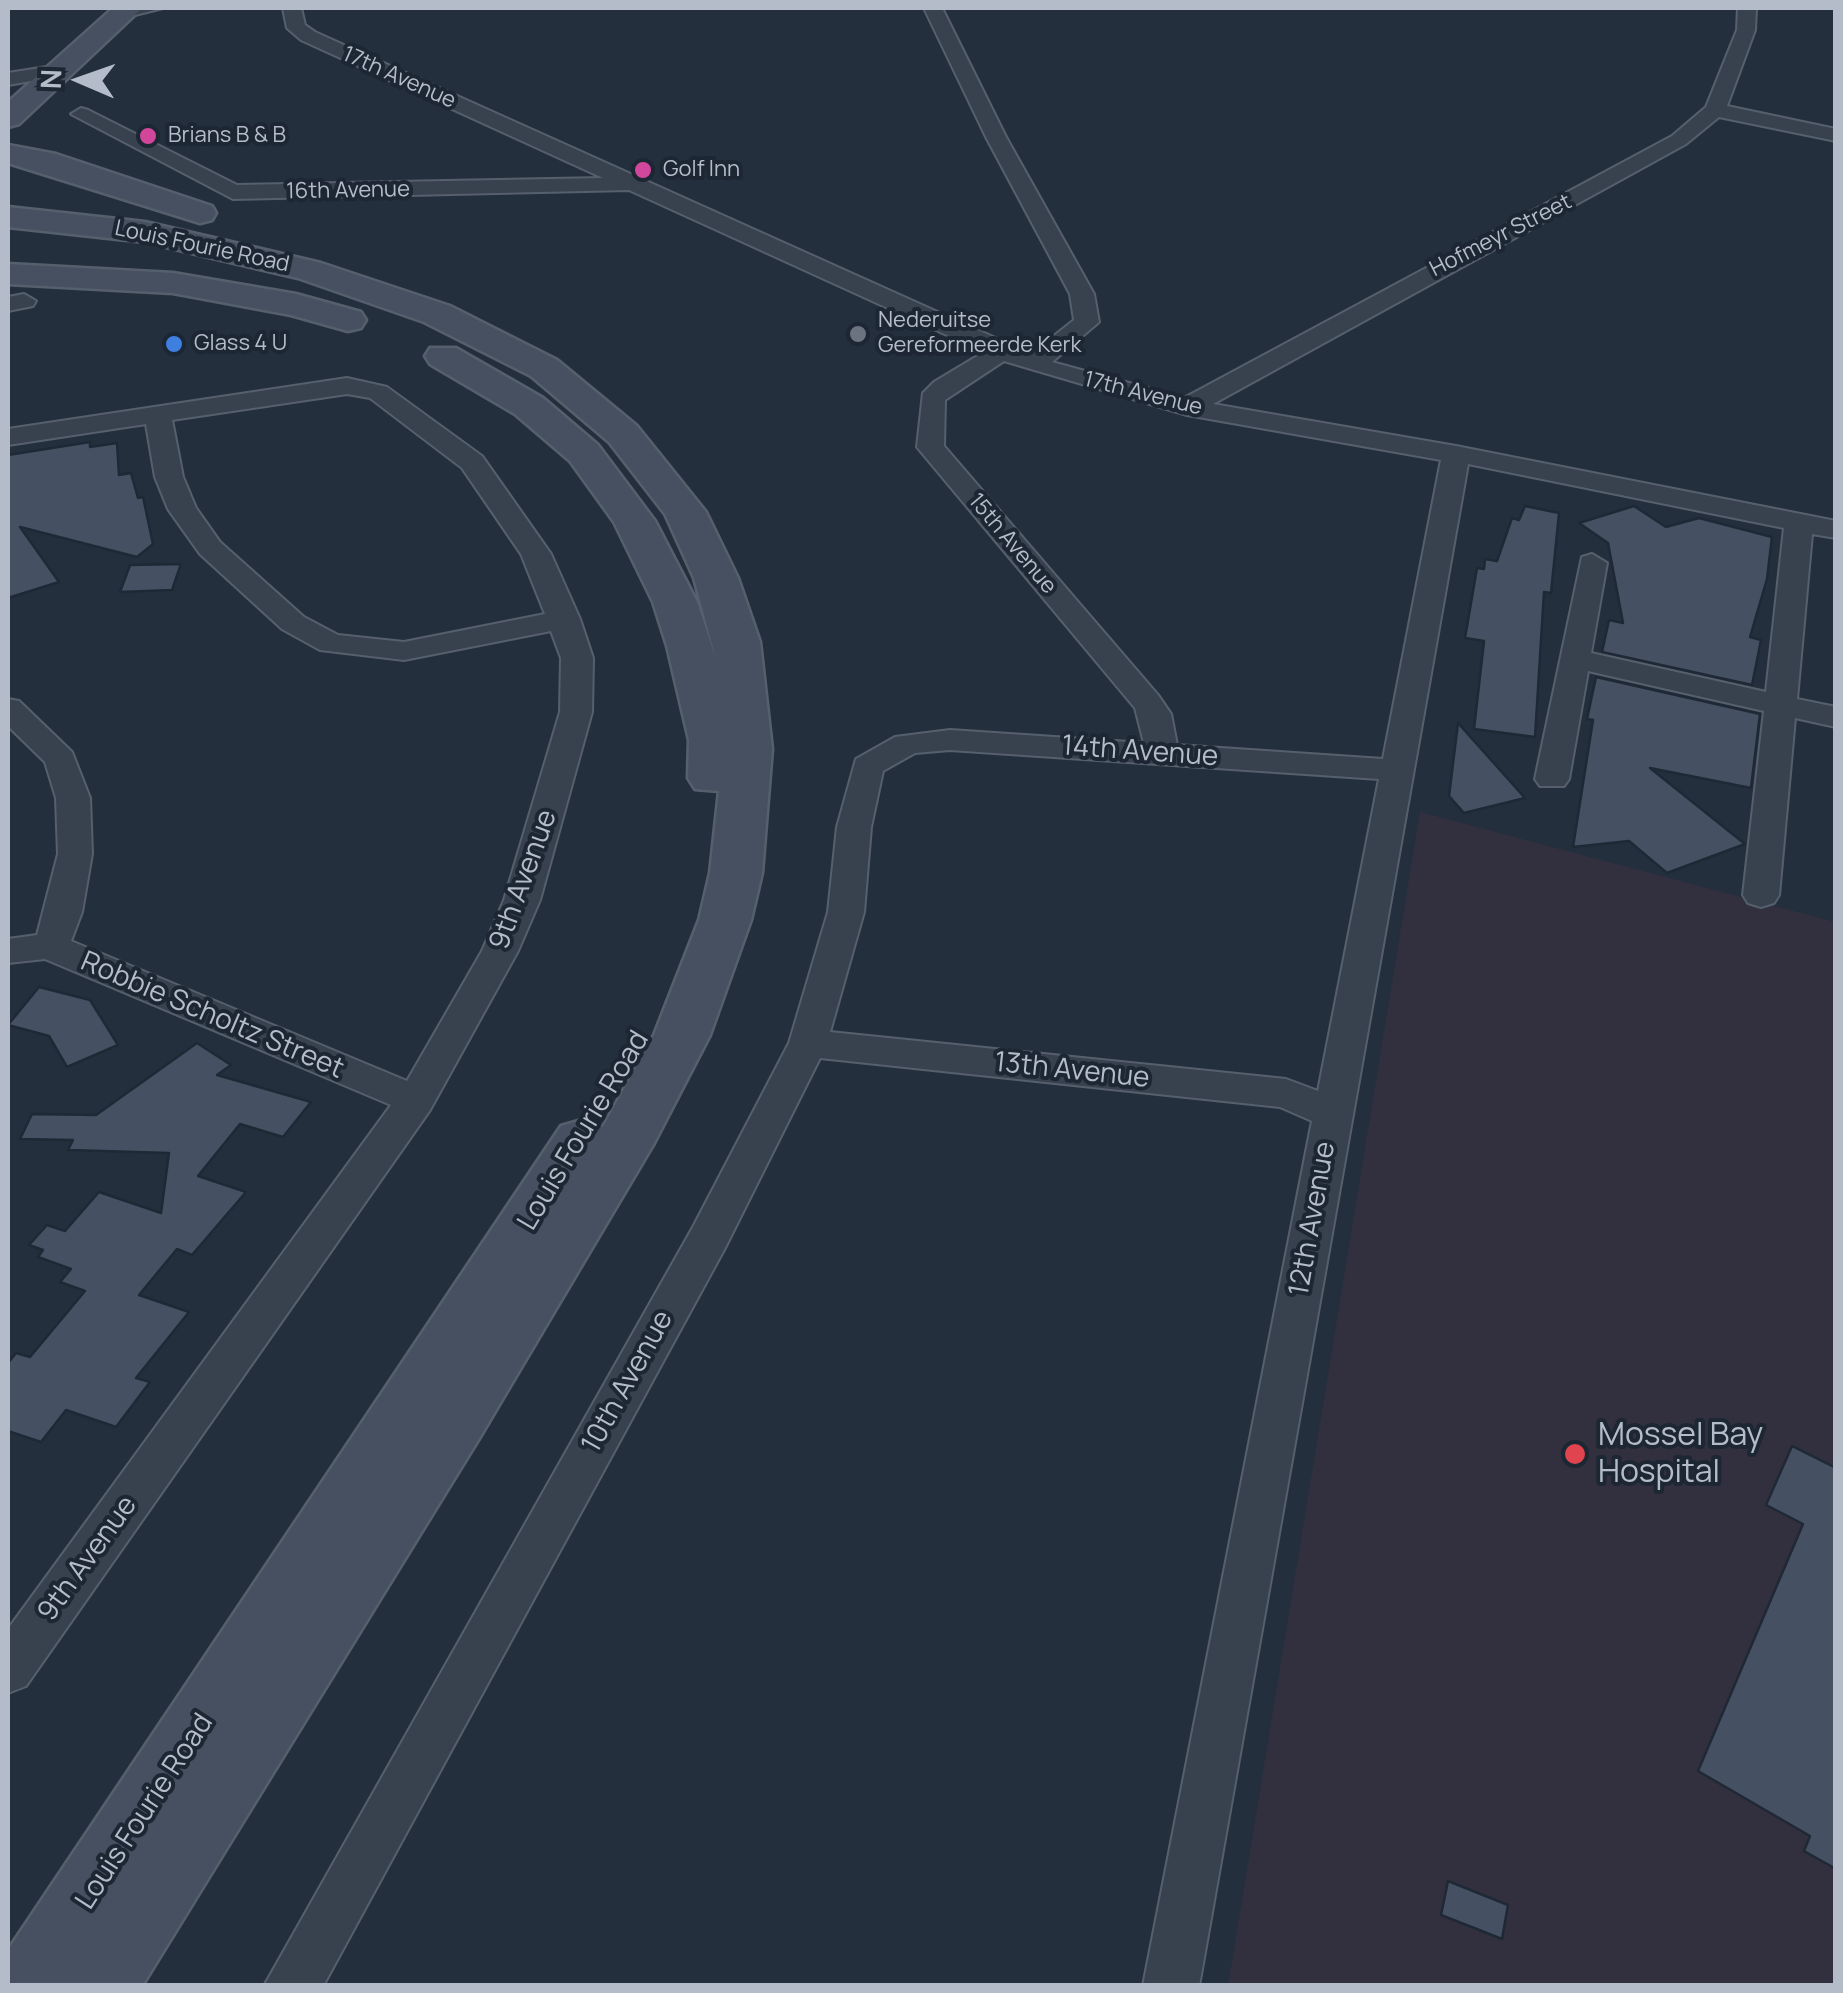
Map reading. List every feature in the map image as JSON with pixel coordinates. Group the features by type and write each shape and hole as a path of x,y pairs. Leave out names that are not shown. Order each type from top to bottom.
{"main road":[{"path":"8,118 120,15"},
{"path":"9,78 50,63 120,15"},
{"path":"69,62 47,105 48,131 100,181"},
{"path":"8,154 45,161 359,267 481,324 544,368"},
{"path":"8,168 30,172 40,184 30,196 8,202"},
{"name":"Louis Fourie Road","path":"8,217 145,232 227,248 392,298 483,334 544,368 623,434 684,512 716,578 737,642 748,749 736,873 724,920 682,1034 632,1130 446,1433 94,1986"},
{"path":"13,293 174,283 296,305 372,327 487,379 529,406 584,454 634,522 657,564 675,602 702,686 713,740 712,785 692,920"},
{"name":"Louis Fourie Road","path":"32,1986 597,1118 647,1027 692,920 720,818 729,694 722,644 701,578 672,515 612,437 574,403 477,336 392,298"}],"street":[{"path":"120,15 154,8"},
{"name":"17th Avenue","path":"292,8 296,28 308,36 1033,366 1187,406 1456,454 1798,537 1834,529"},
{"path":"933,8 996,137 1082,294 1086,322 1033,366"},
{"name":"Hofmeyr Street","path":"1187,406 1679,140 1715,110 1746,30 1747,8"},
{"path":"9,78 69,62"},
{"path":"1715,110 1836,135"},
{"name":"16th Avenue","path":"82,114 233,192 633,183"},
{"name":"15th Avenue","path":"1004,351 958,378 932,399 930,447 1146,702 1155,714 1162,754"},
{"name":"9th Avenue","path":"8,436 347,386 378,392 472,462 536,554 565,619 577,658 576,712 550,814 500,951 416,1100 8,1669"},
{"path":"158,415 169,477 182,508 210,548 293,623 331,643 404,650 565,619"},
{"name":"12th Avenue","path":"1172,1986 1456,454"},
{"path":"1834,529 1836,499"},
{"path":"1761,895 1798,537"},
{"path":"1552,778 1592,563"},
{"path":"1574,659 1836,717"},
{"path":"8,708 60,759 73,798 75,854 64,912 51,946"},
{"name":"14th Avenue","path":"886,753 926,740 950,740 1396,770"},
{"name":"10th Avenue","path":"292,1986 710,1236 808,1043 846,912 862,781 868,766 886,753"},
{"name":"Robbie Scholtz Street","path":"8,951 51,946 78,962 416,1100"},
{"name":"13th Avenue","path":"808,1043 1286,1093 1332,1113"}],"shaded area":[{"name":"Mossel Bay Hospital","path":"1420,812 1835,922 1835,1985 1228,1986"}],"building":[{"path":"90,442 90,447 117,443 119,475 131,473 138,498 143,497 153,544 137,557 20,527 59,582 8,598 8,455"},
{"path":"1525,506 1559,513 1551,593 1544,592 1535,737 1474,729 1484,641 1465,638 1477,568 1484,569 1485,559 1497,561 1512,518 1519,520"},
{"path":"1634,506 1666,527 1699,518 1772,537 1767,579 1750,637 1761,640 1752,685 1602,652 1609,620 1623,623 1608,543 1579,523"},
{"path":"181,564 172,590 120,592 130,565"},
{"path":"1596,677 1760,714 1751,788 1650,768 1745,844 1667,873 1629,841 1573,847 1593,720 1587,719"},
{"path":"1458,723 1525,798 1464,813 1449,796"},
{"path":"39,987 90,1000 118,1045 67,1067 49,1036 8,1025"},
{"path":"197,1043 231,1065 217,1075 311,1102 283,1137 240,1124 198,1176 246,1192 192,1255 177,1249 139,1295 189,1312 136,1378 150,1382 116,1427 66,1410 41,1442 8,1431 8,1363 16,1353 30,1357 85,1291 60,1282 71,1269 38,1257 43,1250 29,1245 47,1225 65,1231 99,1192 161,1213 169,1153 68,1150 73,1140 20,1139 32,1114 96,1115"},
{"path":"1792,1446 1836,1468 1836,1869 1804,1851 1810,1836 1698,1771 1803,1524 1766,1505"},
{"path":"1448,1881 1508,1905 1502,1939 1441,1915"}],"place":[{"name":"Brians B & B","path":"148,136"},
{"name":"Golf Inn","path":"643,170"},
{"name":"Nederuitse Gereformeerde Kerk","path":"858,334"},
{"name":"Glass 4 U","path":"174,344"},
{"name":"Mossel Bay Hospital","path":"1575,1454"}]}
